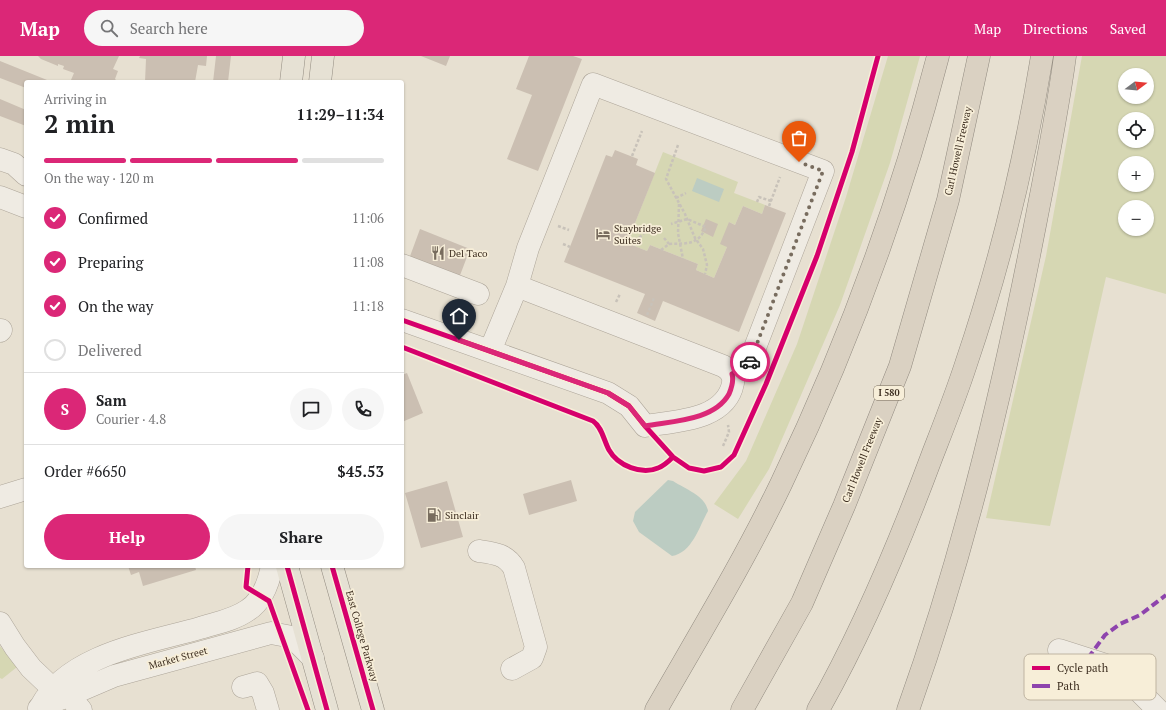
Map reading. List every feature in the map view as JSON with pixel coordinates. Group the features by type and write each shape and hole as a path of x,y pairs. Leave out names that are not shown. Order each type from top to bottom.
{"highway":[{"path":"656,710 766,514 827,384 881,244 904,174 938,56"},
{"name":"Carl Howell Freeway","path":"742,710 802,603 844,506 900,366 948,200 979,56"},
{"path":"818,710 862,623 907,523 966,364 1010,215 1042,56"},
{"path":"908,710 959,554 984,458 1016,319 1057,111 1065,56"}],"main road":[{"path":"291,80 294,56"},
{"path":"320,80 323,56"},
{"path":"288,568 327,710"},
{"name":"East College Parkway","path":"333,568 373,710"}],"street":[{"path":"490,351 517,286 528,248 593,84 823,171 751,358 746,366 732,374"},
{"path":"0,197 24,206"},
{"path":"404,266 478,294"},
{"path":"404,321 608,393 629,406 645,426 701,416 711,412 727,397 733,383 732,374 723,366 517,286"},
{"path":"0,497 24,490"},
{"path":"478,551 499,555 509,560 514,568 523,598 536,647 532,658 512,669"},
{"name":"Market Street","path":"67,698 66,676 90,662 123,650 226,621 249,610 262,596 271,568"},
{"path":"0,623 24,660 67,698"},
{"name":"Market Street","path":"38,709 67,698 114,676 271,632 292,637 313,658"},
{"path":"1059,650 1073,654"},
{"path":"243,687 256,683 264,693 268,710"},
{"path":"1148,700 1158,710"}],"path":[{"path":"632,156 642,130"},
{"path":"678,145 666,176 667,183 703,249 707,265 705,274"},
{"path":"769,206 777,184"},
{"path":"676,198 686,193"},
{"path":"757,202 759,197 771,201"},
{"path":"679,203 678,233 684,258"},
{"path":"661,250 669,244 680,244 697,240 703,236 706,227 687,219 672,224"},
{"path":"634,246 638,239 647,230"},
{"path":"664,238 669,244"},
{"path":"564,244 570,247"},
{"path":"647,317 654,298"}],"green space":[{"path":"888,56 920,56 890,163 840,305 769,469 738,519 714,504 746,461 797,344 846,197"},
{"path":"1082,56 1166,56 1166,294 1106,277 1050,526 986,518 1046,256"},
{"path":"663,152 738,182 734,193 765,205 762,214 743,206 735,225 729,222 727,247 714,278 696,270 698,264 650,245 647,251 627,243"},
{"path":"0,646 17,667 2,679 0,678"}],"shaded area":[{"path":"697,178 724,189 719,202 692,191"},
{"path":"668,480 673,481 699,497 703,501 708,511 690,545 679,554 672,556 639,532 633,521 635,512"}],"building":[{"path":"38,56 119,56 113,69 118,71 116,80 71,80 74,73 63,69 64,66 58,64 58,66 41,59"},
{"path":"140,56 207,56 206,66 198,65 195,80 145,80 146,59 139,58"},
{"path":"216,56 231,56 228,80 213,80"},
{"path":"421,56 450,56 446,66"},
{"path":"529,56 573,56 582,59 538,171 507,159 532,95 516,89"},
{"path":"0,61 47,80 24,80 24,87 0,78"},
{"path":"0,99 24,109 24,125 0,116"},
{"name":"Staybridge Suites","path":"615,150 638,159 636,165 655,173 627,243 647,251 650,245 698,264 696,270 714,278 727,247 720,244 729,222 735,225 743,206 762,214 765,205 786,213 739,332 663,301 655,321 637,313 645,294 564,262 606,155 612,157"},
{"path":"706,219 718,224 713,237 701,231"},
{"path":"420,229 470,249 459,278 409,259"},
{"path":"407,373 423,413 404,421 404,374"},
{"path":"571,480 577,501 529,515 523,494"},
{"name":"Sinclair","path":"447,481 463,537 421,548 405,493"},
{"path":"129,568 196,568 196,570 143,586 139,572 131,575"}],"marked path":[{"path":"1091,654 1105,635 1120,624 1140,615 1166,595"}],"cycle path":[{"path":"404,321 608,393 629,406 673,457 689,468 704,471 721,467 734,455 766,384 817,256 852,152 878,56"},
{"path":"404,348 593,421 599,427 613,456 618,461 631,468 638,470 652,470 662,466 673,457"},
{"path":"248,568 246,587 269,601 308,710"},
{"path":"288,568 327,710"},
{"path":"333,568 373,710"}],"way so far":[{"path":"750,362 823,171 799,162"}],"place":[{"name":"Staybridge Suites","path":"603,234"},
{"name":"Del Taco","path":"438,253"},
{"name":"Sinclair","path":"434,515"}],"route":[{"path":"459,340 608,393 622,400 629,406 645,426 701,416 711,412 727,397 733,383 732,374 750,362"}]}
